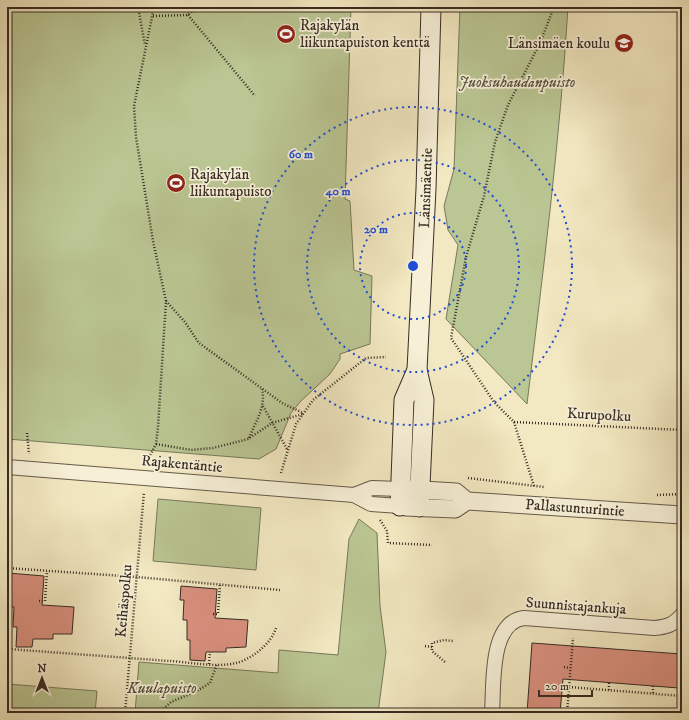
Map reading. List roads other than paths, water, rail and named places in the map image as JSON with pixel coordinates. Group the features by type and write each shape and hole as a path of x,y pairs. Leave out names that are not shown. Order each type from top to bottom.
{"main road":[{"name":"Länsimäentie","path":"420,499 424,400 417,370 426,190 431,7"},
{"name":"Länsimäentie","path":"400,498 404,400 417,370"}],"street":[{"name":"Rajakentäntie","path":"7,467 354,495 372,488 400,498"},
{"name":"Pallastunturintie","path":"400,498 420,499 455,509 467,501 682,515"},
{"name":"Suunnistajankuja","path":"492,713 498,645 501,634 508,624 515,619 524,618 654,628 666,627 675,623 682,616"}],"place":[{"name":"Rajakylän liikuntapuiston kenttä","path":"286,34"},
{"name":"Länsimäen koulu","path":"624,43"},
{"name":"Rajakylän liikuntapuisto","path":"176,183"}],"park label":[{"name":"Juoksuhaudanpuisto","path":"517,82"},
{"name":"Kuulapuisto","path":"162,688"}]}
